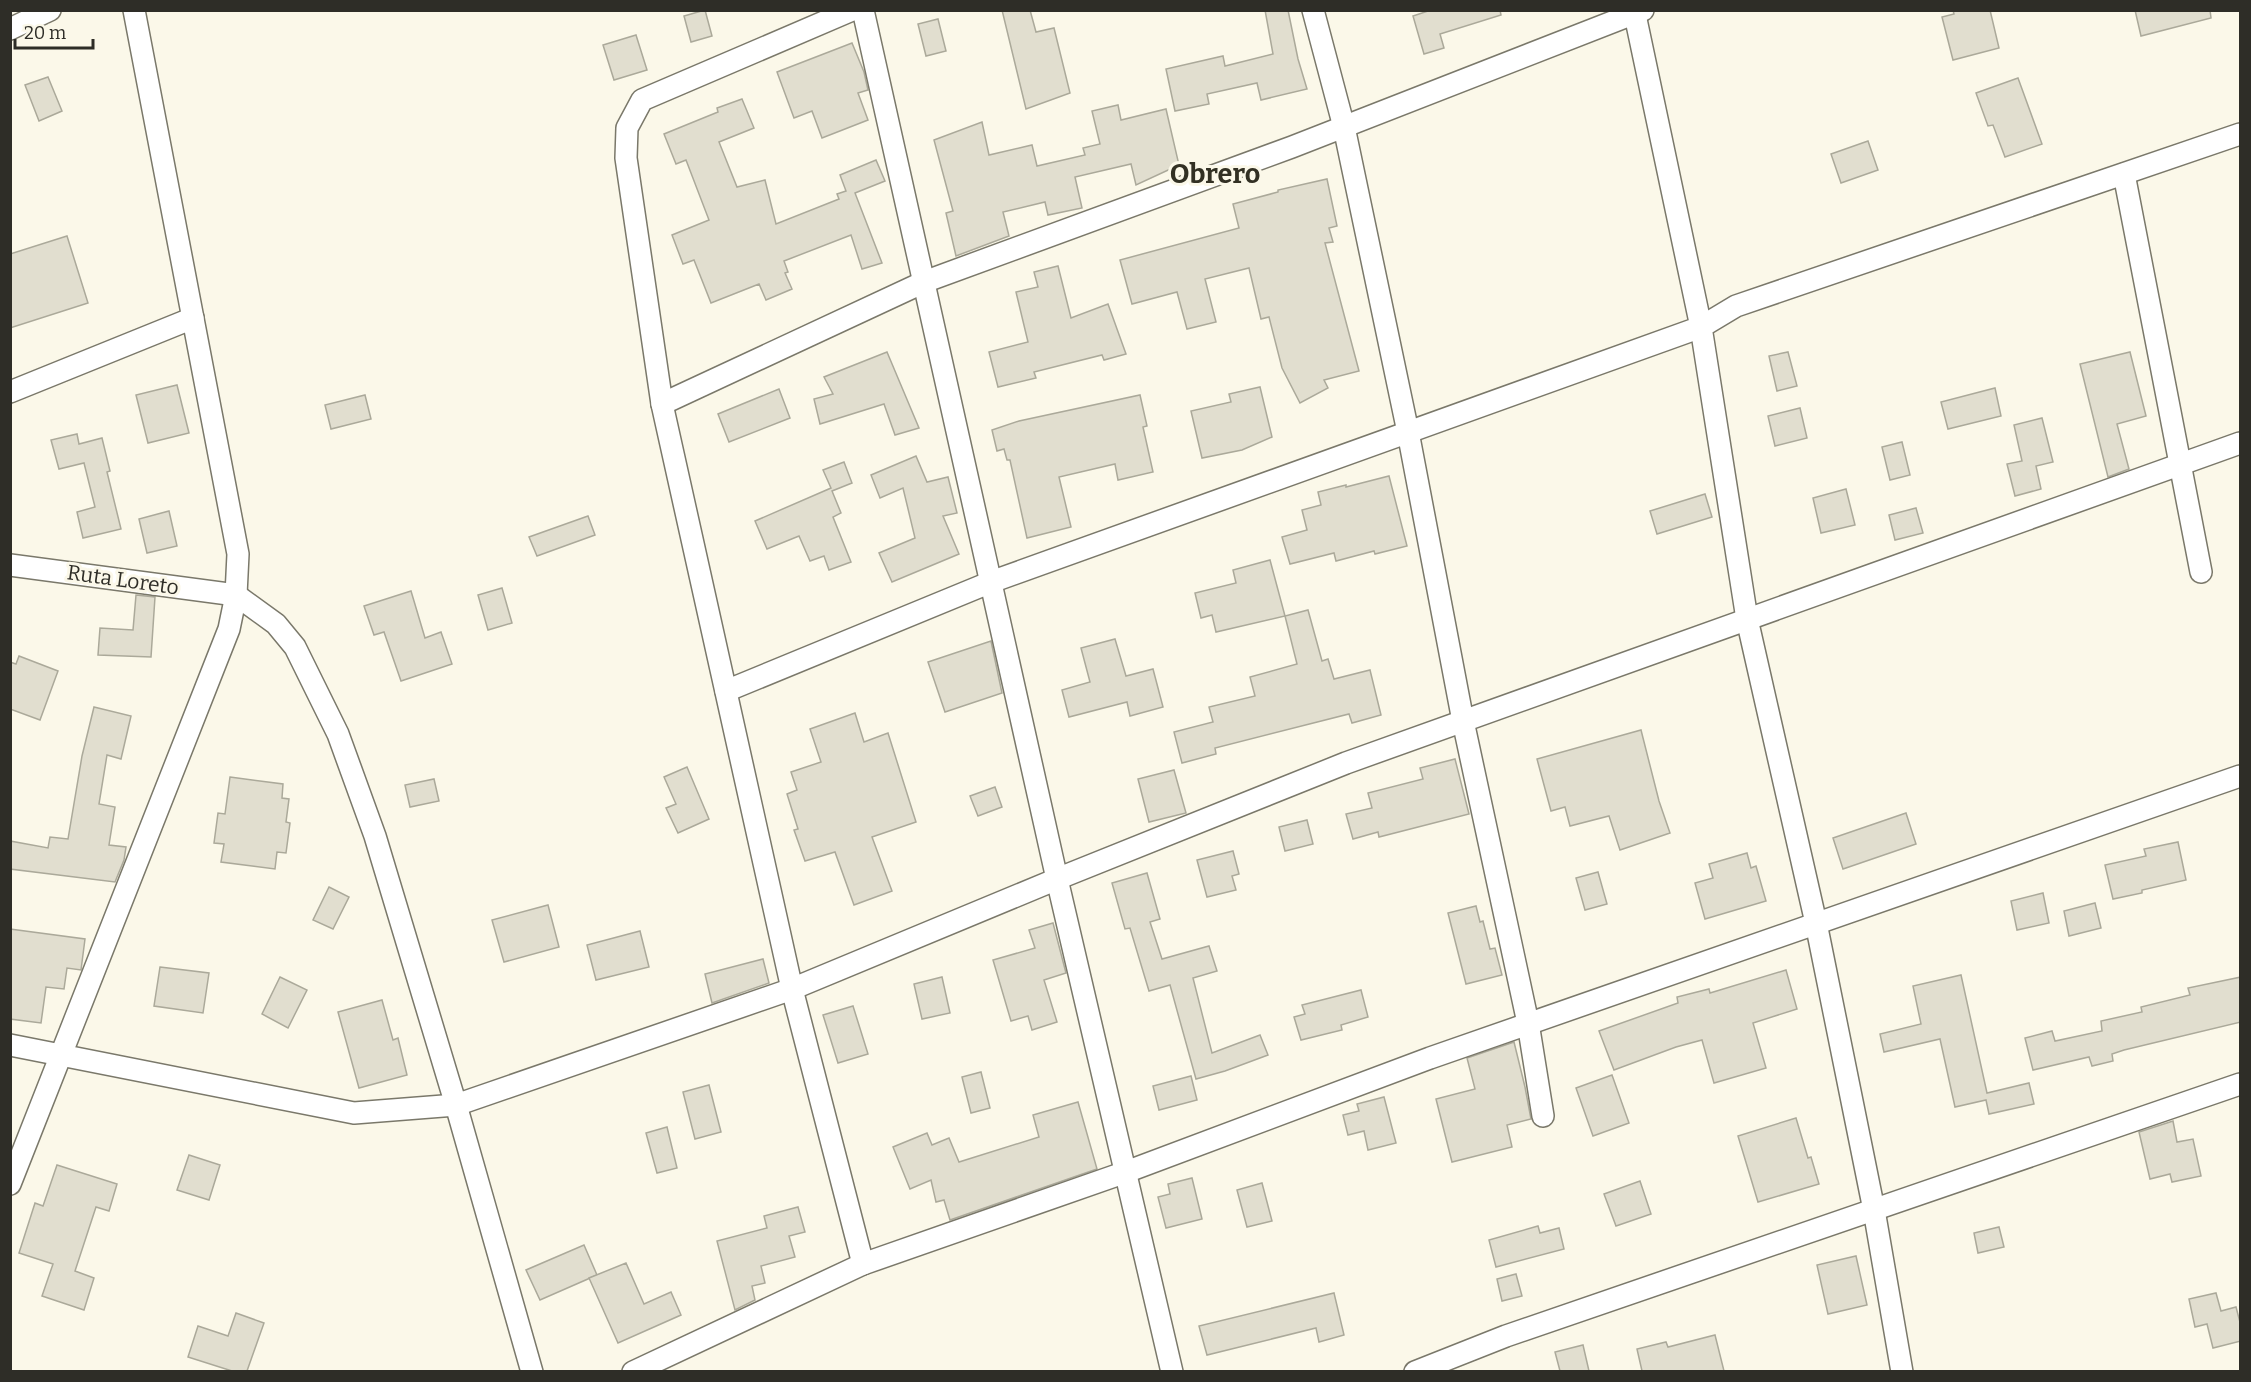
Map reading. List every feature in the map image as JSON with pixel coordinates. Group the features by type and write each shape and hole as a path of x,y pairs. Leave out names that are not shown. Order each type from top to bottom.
{"street":[{"path":"10,29 50,10"},
{"path":"10,1184 229,629 236,595 238,554 134,10"},
{"path":"852,10 642,100 627,128 626,158 662,404 792,989 863,1264"},
{"path":"863,10 1057,879 1172,1371"},
{"path":"1313,10 1344,127 1408,432 1463,721 1528,1023 1544,1116"},
{"path":"662,404 924,282 1344,127 1637,12 1701,327 1747,619 1816,923 1874,1210 1902,1371"},
{"path":"726,691 991,582 1701,327 1736,306 2241,134"},
{"path":"2124,174 2201,572"},
{"path":"10,392 193,318"},
{"path":"10,1046 354,1113 456,1105 792,989 1346,763 2241,443"},
{"name":"Ruta Loreto","path":"10,565 236,595"},
{"path":"236,595 276,624 295,647 338,734 375,836 456,1105 532,1371"},
{"path":"633,1371 863,1264 1126,1172 1528,1023 2241,776"},
{"path":"1414,1371 1506,1336 2241,1084"}],"building":[{"path":"705,10 712,36 691,42 684,16"},
{"path":"1002,10 1030,10 1036,32 1054,28 1070,93 1026,109"},
{"path":"1265,10 1288,10 1307,89 1261,100 1257,83 1207,94 1209,104 1175,111 1166,69 1223,56 1225,66 1273,54"},
{"path":"1431,10 1500,10 1501,15 1440,34 1444,48 1424,54 1413,16"},
{"path":"1953,10 1990,10 1999,48 1953,60 1942,17 1954,14"},
{"path":"2135,10 2210,10 2211,18 2141,36"},
{"path":"938,19 946,51 926,56 918,24"},
{"path":"636,35 647,70 614,80 603,45"},
{"path":"852,43 864,72 868,90 858,93 868,120 822,138 812,111 794,118 777,72"},
{"path":"48,77 62,111 39,121 25,85"},
{"path":"2018,78 2042,144 2005,157 1993,125 1988,126 1976,93"},
{"path":"742,99 754,128 719,142 737,187 765,180 776,224 839,199 837,194 846,191 840,175 876,160 885,181 855,193 882,263 862,269 851,235 784,261 788,272 785,273 792,289 766,300 759,284 711,303 694,260 683,264 672,235 709,220 686,160 676,164 664,134 718,112 717,108"},
{"path":"1118,105 1121,120 1166,109 1179,165 1136,185 1131,164 1075,177 1082,208 1048,215 1045,202 1003,212 1009,236 956,256 946,213 953,211 934,140 982,122 989,155 1032,145 1037,166 1085,155 1083,148 1100,144 1092,111"},
{"path":"1868,141 1878,170 1841,183 1831,154"},
{"path":"1327,179 1337,226 1329,228 1333,242 1325,243 1359,371 1324,380 1328,388 1300,403 1282,368 1269,317 1261,319 1249,268 1205,279 1216,322 1187,329 1177,292 1132,304 1120,260 1239,228 1233,204 1278,192 1278,190"},
{"path":"67,236 88,303 10,328 10,254"},
{"path":"1058,266 1071,318 1108,304 1126,354 1104,360 1102,355 1034,372 1036,378 998,387 989,352 1028,342 1016,292 1038,287 1034,272"},
{"path":"887,352 919,428 895,435 884,404 820,424 814,399 833,394 824,377"},
{"path":"1788,352 1797,386 1777,391 1769,356"},
{"path":"2130,352 2146,416 2117,424 2129,469 2108,477 2080,364"},
{"path":"177,385 189,433 148,443 136,395"},
{"path":"1260,387 1272,437 1242,450 1202,458 1191,411 1231,402 1229,394"},
{"path":"1995,388 2001,416 1948,429 1941,402"},
{"path":"779,389 790,418 729,442 718,414"},
{"path":"365,395 371,419 331,429 325,405"},
{"path":"1140,395 1147,426 1143,427 1153,472 1118,480 1115,464 1059,477 1071,527 1027,538 1010,460 1007,460 1004,449 997,451 992,430 1019,421"},
{"path":"1800,408 1807,438 1775,446 1768,416"},
{"path":"2042,418 2053,462 2036,466 2041,489 2015,496 2007,464 2022,461 2014,425"},
{"path":"77,434 79,444 102,438 110,471 107,472 121,529 83,538 77,512 95,507 84,463 59,469 51,440"},
{"path":"1902,442 1910,475 1890,480 1882,447"},
{"path":"916,456 927,482 948,477 957,513 943,516 959,554 892,582 879,553 915,538 903,488 880,498 871,475"},
{"path":"844,462 852,483 832,491 841,513 833,517 851,562 829,570 824,556 810,561 799,536 767,549 755,521 831,488 823,470"},
{"path":"1389,476 1407,546 1375,554 1374,551 1336,561 1334,553 1290,564 1282,537 1307,530 1302,510 1321,505 1318,492"},
{"path":"1846,489 1855,525 1821,533 1813,498"},
{"path":"1705,494 1712,517 1657,534 1650,511"},
{"path":"1916,508 1923,533 1895,540 1889,515"},
{"path":"169,511 177,546 147,553 139,519"},
{"path":"588,516 595,535 537,556 529,537"},
{"path":"1270,560 1285,616 1216,632 1212,615 1201,618 1195,593 1236,583 1233,570"},
{"path":"502,588 512,623 488,630 478,595"},
{"path":"411,591 425,638 441,632 452,664 401,681 384,632 374,635 364,606"},
{"path":"136,595 155,597 151,657 98,655 100,628 133,630"},
{"path":"1308,610 1322,661 1328,659 1334,679 1370,670 1381,715 1352,723 1349,714 1215,748 1216,754 1182,763 1174,732 1213,722 1209,707 1255,696 1250,677 1297,664 1285,616"},
{"path":"1115,639 1126,676 1153,669 1163,707 1130,716 1127,702 1069,717 1062,690 1090,682 1081,648"},
{"path":"991,641 1002,693 945,712 928,662"},
{"path":"19,656 58,671 40,720 10,709 10,662 16,664"},
{"path":"94,707 131,716 121,759 107,755 99,804 115,807 109,845 126,847 124,860 115,882 10,869 10,841 48,848 50,837 68,839 82,756"},
{"path":"855,713 864,742 888,733 916,822 872,837 892,891 854,905 835,852 805,861 794,830 798,829 787,794 797,790 791,772 821,762 810,729"},
{"path":"1641,730 1659,801 1670,833 1620,850 1609,816 1570,826 1565,807 1551,811 1537,759"},
{"path":"1455,759 1469,814 1379,837 1378,832 1353,839 1346,814 1372,808 1368,793 1423,779 1420,768"},
{"path":"687,767 709,819 678,833 666,808 676,804 664,777"},
{"path":"1174,770 1186,813 1149,822 1138,779"},
{"path":"230,777 283,784 282,798 289,799 286,822 290,823 286,853 277,852 275,869 221,862 224,844 214,843 218,813 225,814"},
{"path":"434,779 439,801 410,807 405,785"},
{"path":"995,787 1002,807 978,816 970,796"},
{"path":"1906,813 1916,844 1843,869 1833,838"},
{"path":"1307,820 1313,844 1285,851 1279,827"},
{"path":"2178,842 2186,880 2113,899 2105,865 2146,856 2144,849"},
{"path":"1233,851 1239,874 1232,876 1236,890 1207,897 1197,860"},
{"path":"1747,853 1751,868 1756,866 1766,901 1705,919 1695,883 1713,878 1709,864"},
{"path":"1598,872 1607,904 1585,910 1576,878"},
{"path":"1147,873 1160,919 1150,922 1162,959 1209,946 1217,971 1193,978 1212,1053 1260,1035 1268,1055 1196,1079 1170,985 1149,991 1130,928 1125,929 1112,883"},
{"path":"329,887 349,897 333,929 313,920"},
{"path":"2043,893 2049,923 2017,930 2011,901"},
{"path":"2095,903 2101,928 2069,936 2064,911"},
{"path":"548,905 559,947 504,962 492,920"},
{"path":"1476,906 1480,922 1483,921 1490,949 1495,948 1502,975 1466,984 1448,913"},
{"path":"1053,923 1066,973 1044,980 1057,1022 1032,1030 1028,1016 1011,1021 993,960 1035,948 1029,930"},
{"path":"10,929 85,939 81,970 67,968 64,989 46,987 41,1023 10,1019"},
{"path":"640,931 649,967 596,980 587,945"},
{"path":"763,959 769,983 712,1003 705,974"},
{"path":"160,967 209,973 203,1013 154,1006"},
{"path":"1786,970 1797,1009 1753,1023 1766,1068 1714,1083 1702,1040 1614,1070 1599,1031 1678,1003 1677,997 1709,989 1710,993"},
{"path":"1961,975 1987,1093 2029,1083 2034,1104 1989,1114 1986,1100 1955,1107 1940,1039 1884,1052 1880,1034 1921,1024 1913,986"},
{"path":"280,977 307,990 288,1028 262,1014"},
{"path":"942,977 950,1013 922,1019 914,984"},
{"path":"2241,977 2241,1022 2124,1050 2112,1054 2113,1061 2092,1066 2089,1057 2033,1070 2025,1038 2052,1031 2055,1041 2102,1031 2101,1021 2142,1012 2141,1007 2190,995 2188,988"},
{"path":"1361,990 1368,1017 1341,1025 1342,1030 1301,1040 1294,1017 1305,1014 1302,1005"},
{"path":"382,1000 393,1040 398,1038 407,1075 359,1088 338,1012"},
{"path":"853,1006 868,1054 838,1063 823,1015"},
{"path":"1514,1042 1531,1119 1507,1125 1512,1147 1452,1162 1436,1099 1475,1089 1467,1058"},
{"path":"981,1072 990,1108 971,1113 962,1077"},
{"path":"1612,1075 1629,1123 1593,1136 1576,1088"},
{"path":"1191,1076 1197,1100 1159,1110 1153,1086"},
{"path":"709,1085 721,1132 695,1139 683,1092"},
{"path":"1384,1097 1396,1143 1368,1150 1364,1131 1348,1135 1343,1115 1359,1111 1357,1104"},
{"path":"1078,1102 1097,1169 950,1220 944,1200 936,1202 931,1180 910,1189 893,1147 927,1133 932,1145 949,1138 959,1162 1039,1137 1033,1115"},
{"path":"1796,1118 1808,1158 1811,1157 1819,1184 1758,1202 1738,1136"},
{"path":"2173,1121 2177,1142 2193,1139 2201,1176 2172,1182 2170,1174 2150,1179 2139,1132"},
{"path":"667,1127 677,1168 657,1173 646,1133"},
{"path":"189,1155 220,1165 209,1200 177,1190"},
{"path":"57,1165 117,1184 109,1211 96,1207 75,1271 94,1278 84,1310 42,1296 53,1264 19,1253 35,1203 43,1206"},
{"path":"1192,1178 1202,1219 1166,1228 1158,1197 1170,1194 1168,1184"},
{"path":"1640,1181 1651,1214 1616,1226 1604,1194"},
{"path":"1262,1183 1272,1221 1247,1227 1237,1190"},
{"path":"798,1207 805,1232 789,1236 795,1257 761,1266 765,1283 752,1286 755,1300 735,1310 717,1241 767,1228 764,1216"},
{"path":"1538,1226 1540,1233 1559,1228 1564,1249 1496,1267 1489,1240"},
{"path":"1999,1227 2004,1247 1978,1253 1974,1233"},
{"path":"584,1245 597,1275 540,1300 526,1270"},
{"path":"1856,1256 1867,1305 1828,1314 1817,1265"},
{"path":"626,1263 644,1304 671,1292 681,1315 618,1343 589,1278"},
{"path":"1516,1274 1522,1296 1502,1301 1497,1279"},
{"path":"1334,1293 1344,1335 1319,1342 1316,1328 1207,1355 1199,1326"},
{"path":"2216,1293 2221,1311 2236,1307 2241,1326 2241,1341 2213,1348 2207,1324 2195,1327 2189,1299"},
{"path":"236,1313 264,1323 247,1371 232,1371 188,1357 198,1326 228,1336"},
{"path":"1715,1335 1724,1371 1642,1371 1637,1349 1666,1342 1668,1347"},
{"path":"1583,1345 1589,1371 1560,1371 1555,1352"}],"district":[{"name":"Obrero","path":"1215,174"}]}
